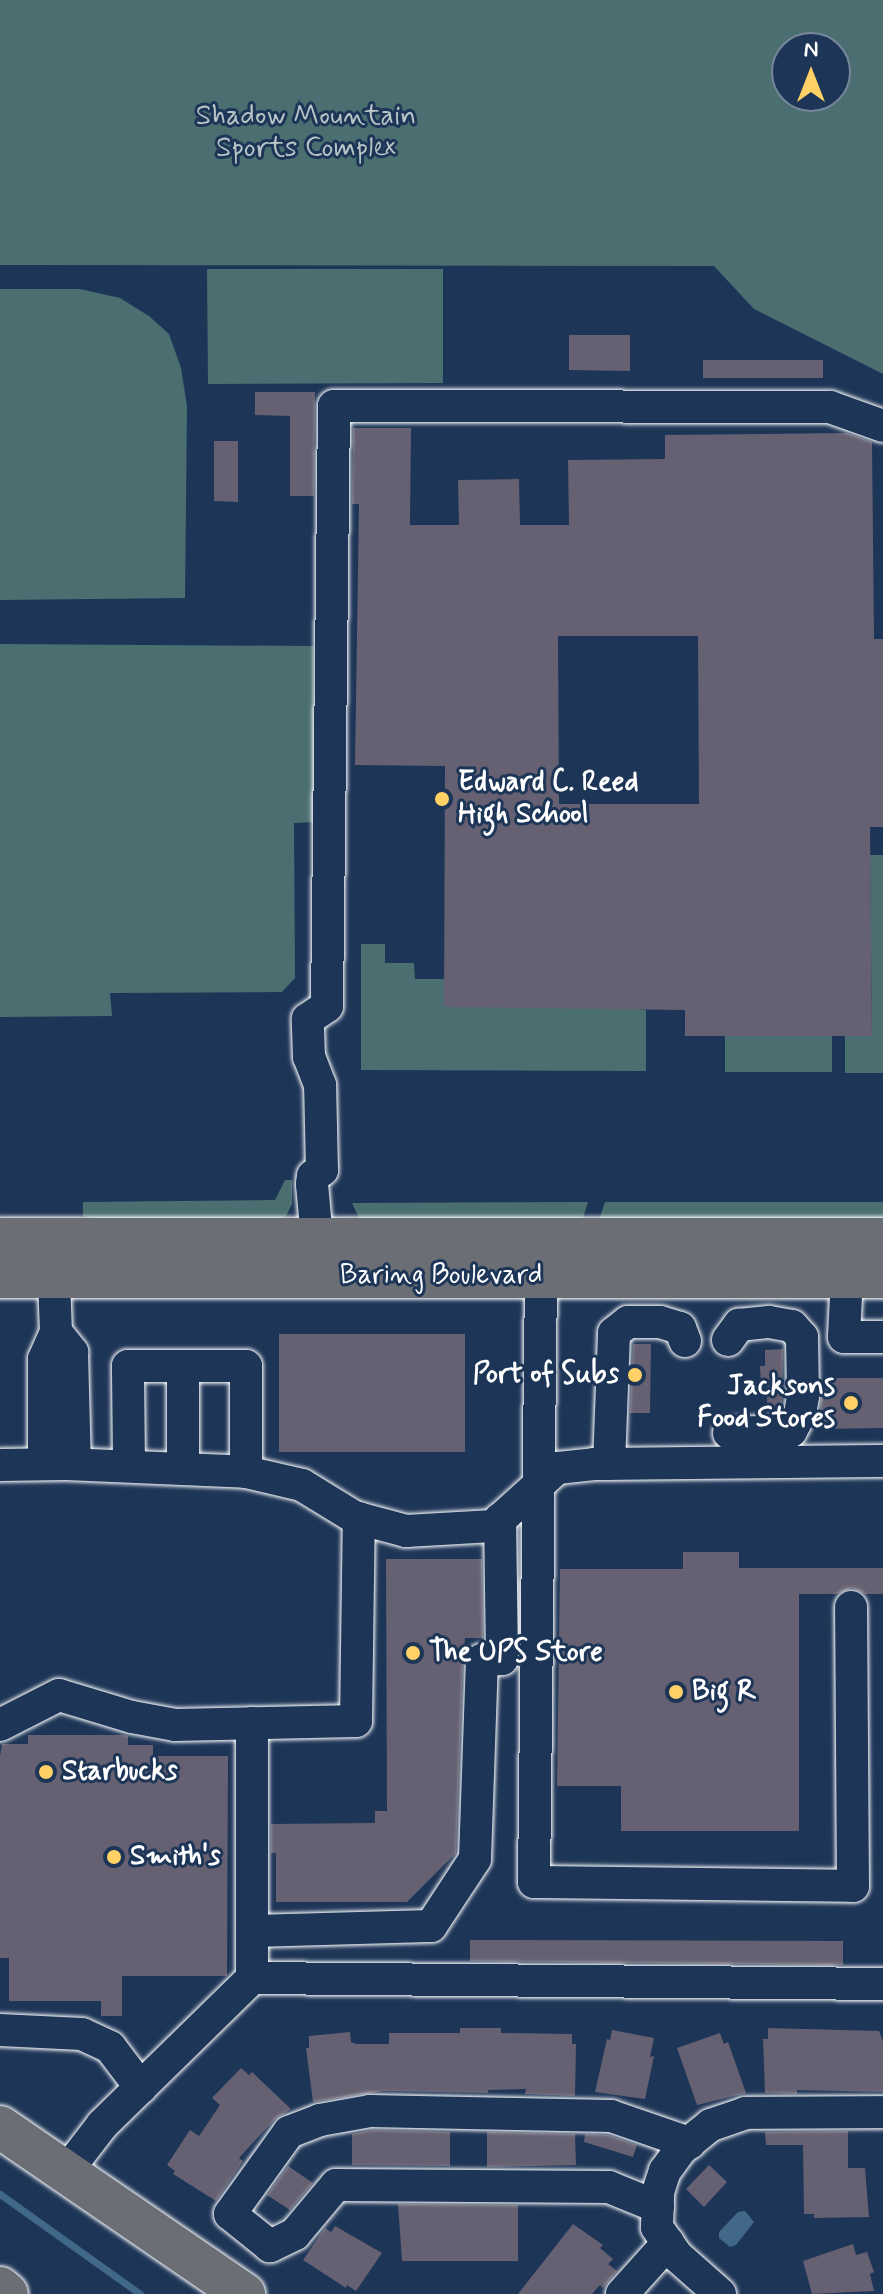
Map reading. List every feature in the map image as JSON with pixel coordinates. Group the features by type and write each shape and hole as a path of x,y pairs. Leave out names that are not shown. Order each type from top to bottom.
{"main road":[{"name":"Baring Boulevard","path":"0,1239 53,1258 319,1258 883,1239"},
{"name":"Baring Boulevard","path":"0,1277 53,1258"},
{"name":"Baring Boulevard","path":"319,1258 541,1276 865,1277"},
{"path":"0,2127 244,2294"},
{"path":"0,2288 7,2294"}],"lane":[{"path":"319,1258 313,1221 312,1184 313,1176 322,1170 320,1085 307,1044 308,1019 327,1006 334,406 830,407 883,426"},
{"path":"53,1258 56,1332 44,1359 59,1464"},
{"path":"541,1276 534,1882 853,1886 851,1607"},
{"path":"865,1277 844,1337 883,1337"},
{"path":"609,1464 614,1333 628,1322 660,1322 680,1328 685,1341"},
{"path":"728,1340 739,1325 769,1322 792,1326 802,1337 803,1396 800,1414 791,1431 729,1433"},
{"path":"129,1466 128,1366 246,1366 246,1472"},
{"path":"183,1366 183,1469"},
{"path":"0,1465 59,1464 246,1472 302,1485 359,1518 406,1531 493,1526 557,1468 609,1464 883,1461"},
{"path":"0,1725 59,1695 132,1717 175,1725 356,1721 359,1518"},
{"path":"252,1931 431,1926 475,1859 482,1660 502,1659 500,1519"},
{"path":"66,2172 102,2125 252,1978 252,1723"},
{"path":"252,1978 883,1984"},
{"path":"0,2030 82,2034 110,2047 141,2088"},
{"path":"658,2207 609,2187 336,2185 295,2234 270,2246 230,2214 289,2132 320,2120 370,2111 611,2116 689,2143"},
{"path":"720,2294 677,2256 657,2227 665,2171 689,2143 711,2125 745,2113 883,2112"},
{"path":"622,2294 668,2243"}],"green space":[{"name":"Shadow Mountain Sports Complex","path":"0,0 883,0 883,374 754,309 714,266 0,265"},
{"path":"207,269 443,269 443,383 208,384"},
{"path":"0,289 80,289 120,298 149,316 169,334 181,368 187,406 185,598 0,600"},
{"path":"0,644 313,646 315,822 294,823 295,978 282,992 110,993 112,1016 0,1017"},
{"path":"870,855 883,855 883,1073 845,1073 845,1036 872,1035"},
{"path":"361,944 385,944 385,963 414,963 415,979 444,979 646,1010 646,1071 361,1070"},
{"path":"725,1036 832,1036 832,1072 725,1072"},
{"path":"285,1180 292,1180 292,1204 286,1216 276,1221 101,1220 83,1216 83,1202 275,1200"},
{"path":"588,1202 582,1221 359,1218 352,1203"},
{"path":"605,1202 883,1202 883,1223 599,1220"}],"water":[{"path":"745,2211 754,2222 736,2245 730,2247 719,2238 719,2232 738,2212"}],"building":[{"path":"569,335 630,335 630,371 569,370"},
{"path":"703,360 823,360 823,378 703,378"},
{"path":"255,392 315,392 314,496 290,496 290,416 255,415"},
{"path":"353,428 411,428 410,525 459,525 458,480 519,479 520,525 569,525 568,460 665,459 665,435 847,433 872,442 874,639 883,639 883,827 870,827 872,1036 685,1036 685,1010 444,1007 445,766 355,765 359,504 352,504","holes":["558,636 698,636 699,804 559,804"]},
{"path":"214,441 238,441 238,502 214,501"},
{"path":"279,1334 465,1334 465,1452 279,1452"},
{"name":"Port of Subs","path":"633,1344 651,1344 650,1413 630,1413"},
{"path":"783,1349 782,1408 767,1410 767,1385 761,1385 760,1366 765,1366 765,1350"},
{"name":"Jacksons Food Stores","path":"822,1378 883,1378 883,1428 819,1429"},
{"name":"Big R","path":"683,1552 739,1552 739,1568 883,1568 883,1594 865,1594 852,1588 837,1594 799,1594 799,1831 621,1831 621,1786 557,1786 560,1569 683,1569"},
{"path":"386,1559 482,1559 483,1638 465,1638 463,1659 456,1853 407,1902 276,1902 276,1853 271,1853 271,1824 375,1823 375,1811 387,1811"},
{"name":"Smith's","path":"28,1735 124,1735 128,1736 128,1745 153,1745 153,1756 228,1756 227,1976 122,1976 122,2016 101,2016 101,2001 9,2001 9,1958 0,1958 0,1756 2,1744 28,1744"},
{"path":"470,1940 843,1941 843,1965 470,1961"},
{"path":"460,2028 501,2028 501,2033 572,2034 572,2044 576,2044 575,2096 525,2094 526,2089 488,2090 488,2093 384,2091 313,2102 306,2048 309,2048 309,2036 350,2032 351,2042 356,2044 389,2044 389,2033 460,2033"},
{"path":"768,2028 879,2031 883,2041 883,2092 797,2090 797,2094 765,2093 763,2039 768,2039"},
{"path":"612,2030 654,2038 650,2057 654,2056 645,2099 595,2092 607,2039 610,2040"},
{"path":"720,2033 724,2044 728,2042 746,2093 697,2105 677,2048"},
{"path":"241,2068 249,2075 252,2072 291,2109 274,2120 239,2158 243,2161 216,2201 173,2174 175,2171 167,2165 190,2130 199,2136 220,2105 212,2098"},
{"path":"372,2130 450,2132 450,2166 352,2165 352,2134"},
{"path":"848,2131 848,2168 865,2168 869,2217 814,2218 814,2214 804,2214 803,2145 766,2145 765,2132"},
{"path":"487,2132 575,2134 576,2165 487,2167"},
{"path":"585,2134 608,2135 637,2145 633,2157 584,2142"},
{"path":"709,2165 727,2182 704,2207 686,2189"},
{"path":"288,2166 313,2183 290,2210 267,2195"},
{"path":"398,2204 518,2205 518,2261 402,2261"},
{"path":"573,2224 603,2245 600,2248 613,2259 608,2264 617,2271 603,2288 600,2285 592,2294 518,2294"},
{"path":"335,2226 382,2253 356,2291 347,2285 346,2288 303,2260 325,2228 331,2232"},
{"path":"853,2244 856,2255 867,2252 874,2272 870,2274 874,2291 812,2294 803,2261"}],"waterway":[{"path":"0,2194 140,2294"}],"place":[{"name":"Edward C. Reed High School","path":"442,799"},
{"name":"Port of Subs","path":"635,1375"},
{"name":"Jacksons Food Stores","path":"851,1403"},
{"name":"The UPS Store","path":"413,1653"},
{"name":"Big R","path":"676,1692"},
{"name":"Starbucks","path":"46,1772"},
{"name":"Smith's","path":"114,1857"}]}
